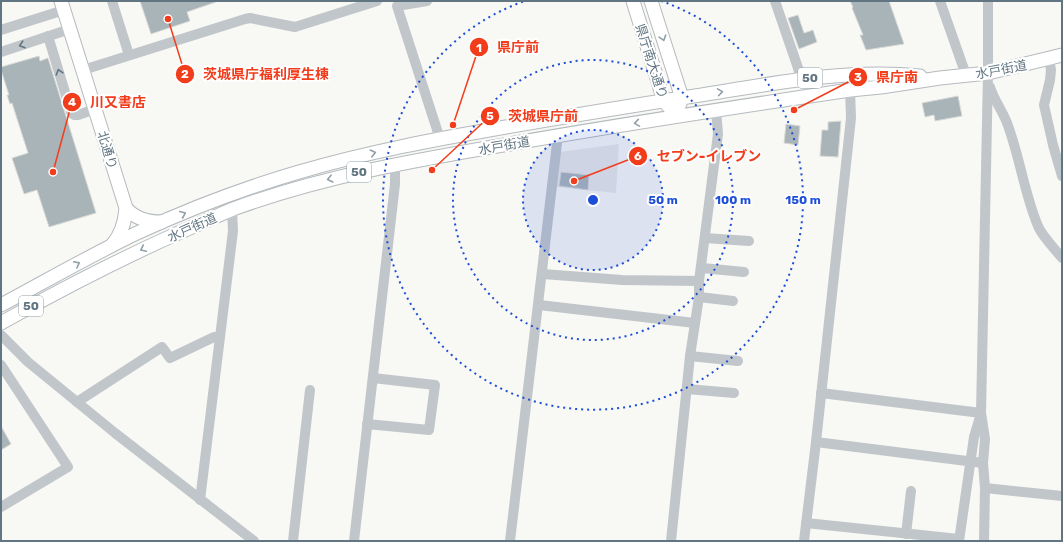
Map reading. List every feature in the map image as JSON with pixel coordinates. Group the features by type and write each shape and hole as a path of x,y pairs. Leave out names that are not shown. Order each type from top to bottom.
{"main road":[{"name":"県庁南大通り","path":"633,1 664,101 675,117"},
{"name":"県庁南大通り","path":"651,1 682,98 675,117"},
{"name":"北通り","path":"63,6 126,208"},
{"name":"水戸街道","path":"1,323 79,280 143,249 232,210 327,180 395,164 558,135 716,110 940,78 966,75 988,76 1062,55"},
{"name":"水戸街道","path":"1,305 110,247 165,221 229,196 298,172 440,139 800,78 894,73 940,78"},
{"path":"411,145 413,161"},
{"path":"126,208 130,213 142,219 154,222 165,221"},
{"path":"110,247 120,233 125,221 126,208"}],"street":[{"path":"112,1 129,56"},
{"path":"83,70 245,19 250,18 295,27 377,1"},
{"path":"427,1 397,6 440,139"},
{"path":"775,1 800,78"},
{"path":"940,1 966,75"},
{"path":"984,541 985,488 983,463 985,439 981,413 988,76 988,1"},
{"path":"1,30 63,6"},
{"path":"1,52 70,29"},
{"path":"48,36 72,112 74,115 78,115 95,109"},
{"path":"1049,59 1051,70 1050,80 1044,105 1053,146 1062,176"},
{"path":"988,76 994,100 1006,122 1021,165 1027,192 1038,228 1062,258"},
{"path":"804,541 851,118 850,90"},
{"path":"671,541 690,356 699,297 718,134 716,110"},
{"path":"510,541 543,274 558,135"},
{"path":"354,541 395,184 395,164"},
{"path":"200,500 233,230 232,210"},
{"path":"705,238 749,242"},
{"path":"702,268 744,272"},
{"path":"543,274 622,280 700,281"},
{"path":"699,297 733,301"},
{"path":"539,305 695,323"},
{"path":"1,335 19,355 200,500 254,541"},
{"path":"77,402 162,347 170,358 214,337 220,337"},
{"path":"690,356 738,361"},
{"path":"1,365 68,467 1,507"},
{"path":"367,424 429,430 435,385 373,378"},
{"path":"687,389 734,393"},
{"path":"292,541 310,390"},
{"path":"821,393 981,413"},
{"path":"806,523 959,540 974,437 981,413"},
{"path":"816,442 983,463"},
{"path":"985,488 1062,496"},
{"path":"906,534 911,491"}],"shaded area":[{"path":"619,144 616,193 556,187 560,152"}],"building":[{"path":"140,1 216,2 187,12 190,21 151,34"},
{"path":"850,1 889,1 904,44 866,50 860,35 863,35"},
{"path":"798,15 804,33 813,30 817,42 799,49 788,18"},
{"path":"39,56 40,61 48,58 96,213 49,227 37,190 24,194 12,158 28,153 12,103 10,104 7,95 9,95 1,70 1,67"},
{"path":"958,96 962,116 935,121 934,115 925,117 922,103"},
{"path":"841,121 838,157 820,156 822,130 828,130 828,122"},
{"path":"786,124 800,126 798,145 784,143"},
{"path":"561,172 589,175 588,190 559,186"},
{"path":"1,426 11,444 1,450"}],"place":[{"name":"茨城県庁福利厚生棟","path":"168,19"},
{"name":"県庁南","path":"794,110"},
{"name":"県庁前","path":"453,125"},
{"name":"茨城県庁前","path":"432,170"},
{"name":"川又書店","path":"53,172"},
{"name":"セブン-イレブン","path":"574,181"}]}
